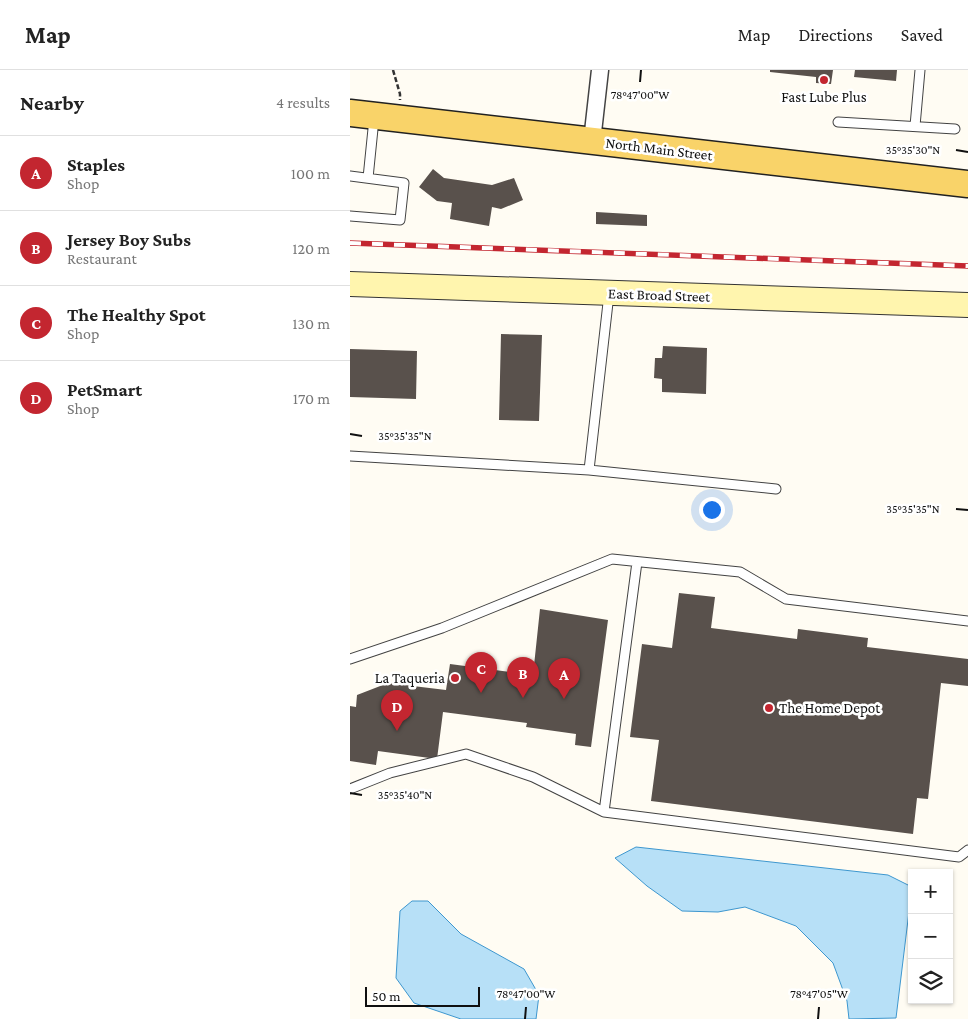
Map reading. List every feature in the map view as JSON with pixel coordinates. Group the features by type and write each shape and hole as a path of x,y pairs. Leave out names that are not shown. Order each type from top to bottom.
{"main road":[{"name":"North Main Street","path":"374,116 968,184"},
{"name":"East Broad Street","path":"350,284 968,305"}],"street":[{"path":"592,141 600,70"}],"lane":[{"path":"915,126 920,70"},
{"path":"368,178 374,116"},
{"path":"838,122 955,129"},
{"path":"350,176 404,183 400,220 350,216"},
{"path":"589,470 609,294"},
{"path":"350,456 589,470 776,489"},
{"path":"350,659 442,628 612,559 740,572 786,599 968,621"},
{"path":"604,812 637,562"},
{"path":"350,789 390,773 466,754 533,777 604,812 958,857 968,850"}],"path":[{"path":"374,116 400,94 393,70"}],"water":[{"path":"636,847 888,875 908,885 908,920 896,1018 849,1019 847,1001 833,963 796,926 745,907 718,912 682,911 647,886 615,858"},
{"path":"412,901 428,901 461,934 524,969 539,995 536,1019 461,1019 414,1003 396,978 400,911"}],"building":[{"name":"Fast Lube Plus","path":"770,70 833,70 831,84 816,83 816,77 770,72"},
{"path":"855,70 897,70 896,81 854,77"},
{"path":"433,169 444,178 492,185 514,178 523,200 501,209 492,207 489,226 450,219 452,203 437,201 419,187"},
{"path":"596,212 647,215 647,226 596,224"},
{"path":"501,334 542,335 539,421 499,420"},
{"path":"663,346 707,348 706,394 662,392 662,379 654,378 655,358 662,358"},
{"path":"350,349 417,351 416,399 350,397"},
{"name":"The Home Depot","path":"679,593 715,597 711,628 797,639 798,629 868,638 867,647 968,659 968,686 941,683 928,799 917,798 913,834 651,801 659,740 630,737 642,644 672,648"},
{"path":"540,609 608,620 591,747 575,745 576,734 526,727 527,723 443,712 437,759 378,751 376,765 350,761 350,706 356,707 357,695 388,683 446,690 450,664 533,675"}],"railway":[{"path":"350,243 968,266"}],"place":[{"name":"Fast Lube Plus","path":"824,80"},
{"name":"La Taqueria","path":"455,678"},
{"name":"The Healthy Spot","path":"481,693"},
{"name":"Jersey Boy Subs","path":"523,698"},
{"name":"Staples","path":"564,699"},
{"name":"The Home Depot","path":"769,708"},
{"name":"PetSmart","path":"397,731"}]}
